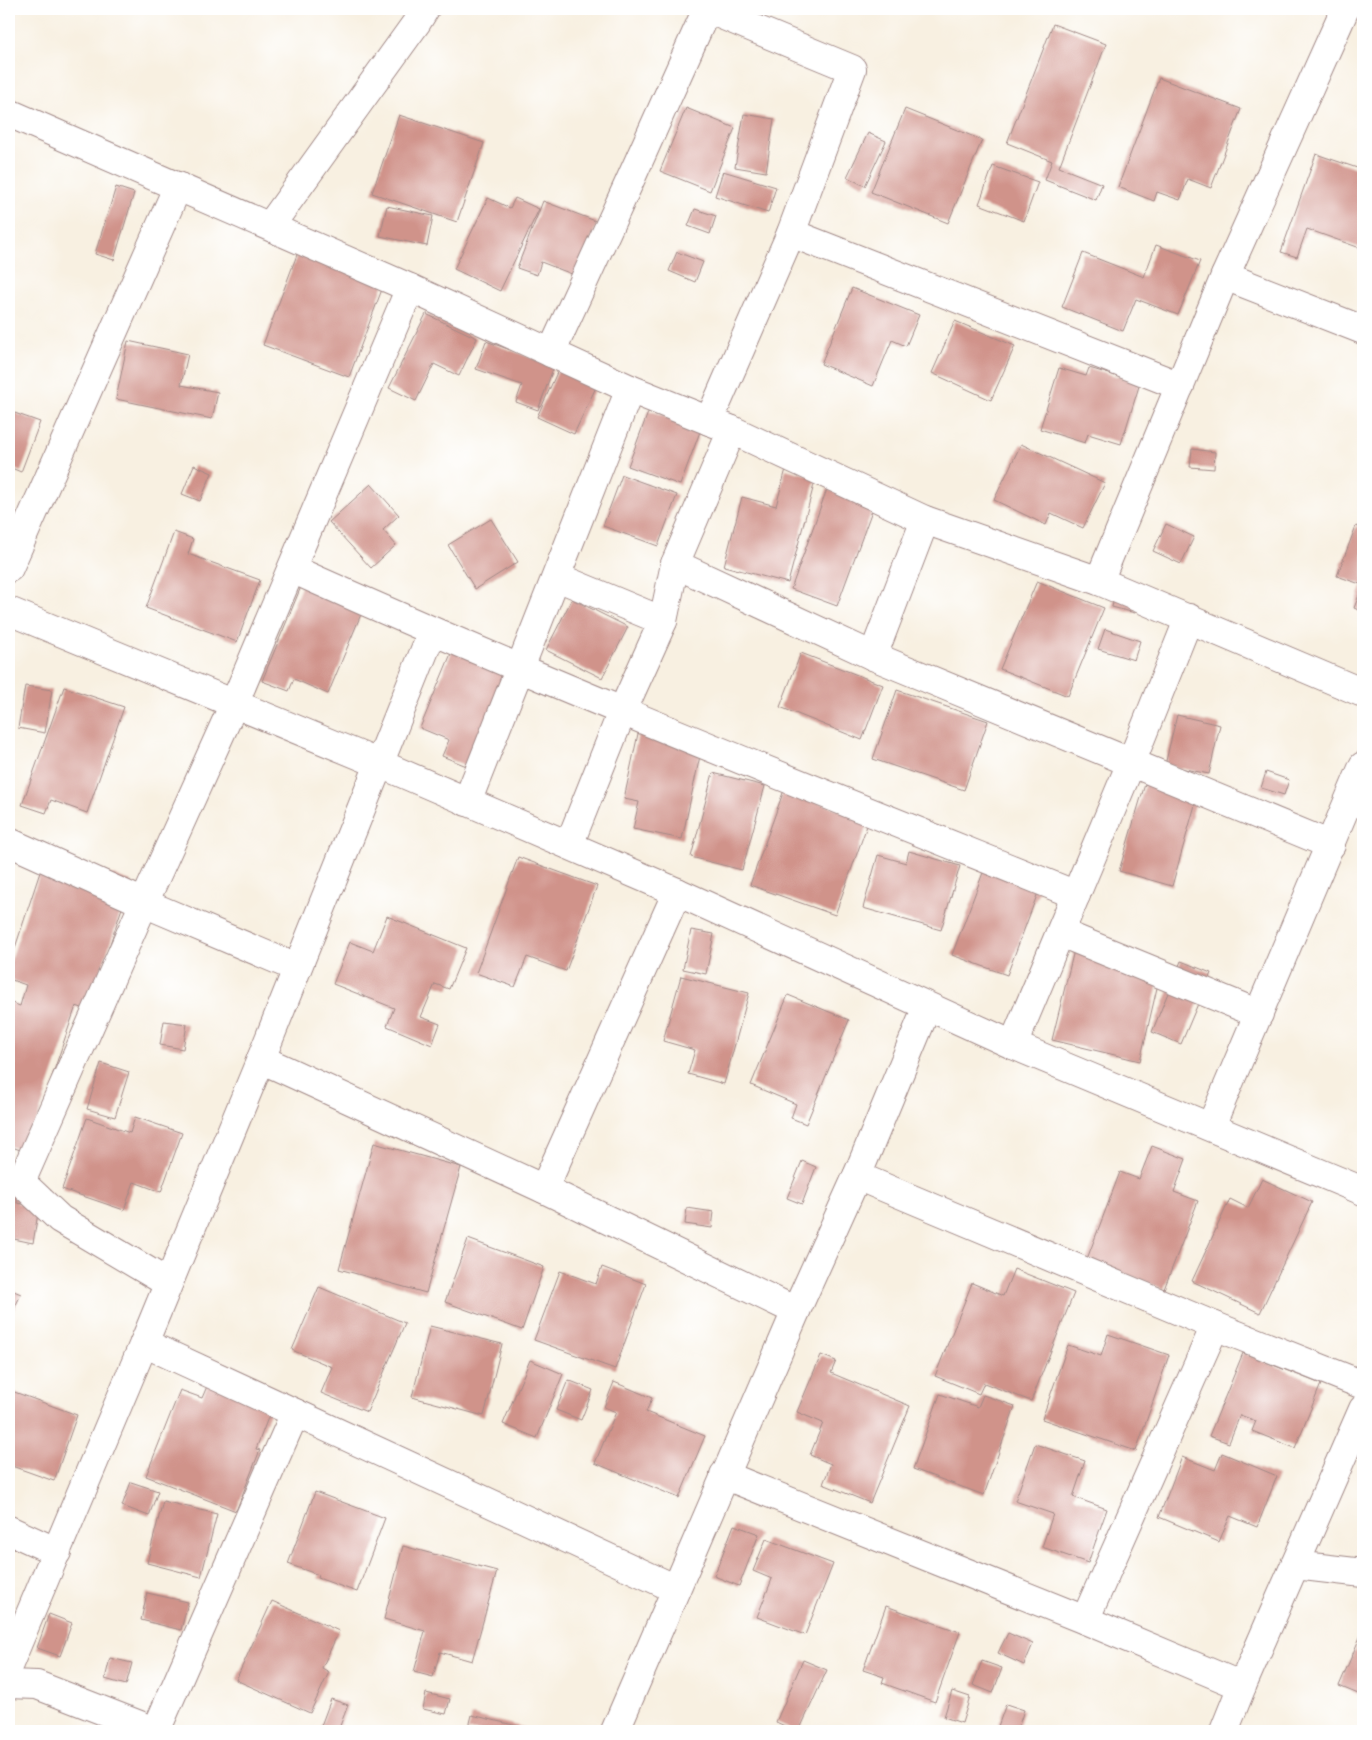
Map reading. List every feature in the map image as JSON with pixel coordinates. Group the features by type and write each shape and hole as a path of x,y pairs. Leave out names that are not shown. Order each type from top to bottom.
{"street":[{"path":"270,226 425,9"},
{"path":"550,353 707,9 852,68 721,425 675,564 662,621 622,712 569,845"},
{"path":"1099,581 1225,276 1345,9"},
{"path":"9,113 410,288 550,353 721,425 925,520 1099,581 1363,693"},
{"path":"9,568 178,186"},
{"path":"790,233 1180,386"},
{"path":"1225,276 1363,330"},
{"path":"168,1283 60,1219 15,1179 144,903 234,704 410,288"},
{"path":"467,802 630,388"},
{"path":"873,656 925,520"},
{"path":"675,564 873,656 1331,845"},
{"path":"292,569 432,632 622,712 1076,895"},
{"path":"557,577 662,621"},
{"path":"9,611 378,763 677,892 1013,1045 1363,1191"},
{"path":"1013,1045 1061,933 1189,618"},
{"path":"9,1664 261,1059 432,632"},
{"path":"1211,1126 1363,766"},
{"path":"9,842 144,903 297,968"},
{"path":"544,1189 677,892"},
{"path":"1061,933 1259,1014"},
{"path":"615,1731 724,1475 857,1176 927,1007"},
{"path":"261,1059 544,1189 796,1310"},
{"path":"857,1176 1215,1326 1363,1385"},
{"path":"1085,1620 1215,1326"},
{"path":"144,1343 676,1589"},
{"path":"1224,1731 1363,1409"},
{"path":"9,1684 37,1685 156,1731 295,1413"},
{"path":"724,1475 1085,1620 1242,1686"},
{"path":"9,1530 57,1552"},
{"path":"1295,1565 1363,1572"}],"building":[{"path":"1053,24 1106,44 1059,167 1102,184 1096,200 1045,180 1052,161 1007,143"},
{"path":"1159,78 1241,109 1211,188 1188,179 1180,200 1157,192 1154,201 1118,187"},
{"path":"686,108 735,128 710,191 660,171"},
{"path":"905,109 982,140 948,223 871,192"},
{"path":"744,114 774,119 766,172 735,167"},
{"path":"399,115 484,143 457,222 372,193"},
{"path":"868,133 886,141 865,186 847,177"},
{"path":"1316,154 1363,170 1363,249 1307,229 1297,257 1281,252"},
{"path":"993,166 1038,182 1024,221 979,204"},
{"path":"723,171 776,187 768,213 715,196"},
{"path":"116,187 134,193 114,260 95,254"},
{"path":"488,198 510,208 515,198 539,209 500,291 454,269"},
{"path":"543,201 598,222 577,276 541,262 537,275 517,268"},
{"path":"387,206 433,216 427,246 380,236"},
{"path":"695,209 716,216 710,234 688,226"},
{"path":"1156,245 1200,261 1178,315 1136,299 1123,331 1062,307 1083,253 1144,277"},
{"path":"298,252 384,284 349,377 263,345"},
{"path":"677,252 703,262 695,282 669,271"},
{"path":"852,288 919,315 906,346 892,340 873,386 821,364"},
{"path":"426,314 477,338 459,376 434,364 416,401 389,388"},
{"path":"955,321 1015,346 991,400 932,373"},
{"path":"128,341 188,354 181,385 218,392 212,419 116,399"},
{"path":"486,341 554,366 538,410 516,402 522,385 476,369"},
{"path":"559,368 597,385 574,434 537,417"},
{"path":"1059,368 1086,376 1089,368 1140,383 1121,444 1088,434 1085,443 1040,429"},
{"path":"649,410 701,429 680,485 628,466"},
{"path":"9,411 40,422 21,472 9,467"},
{"path":"1021,444 1105,483 1083,528 1051,513 1046,525 994,500"},
{"path":"1192,449 1215,452 1214,469 1190,467"},
{"path":"194,465 212,473 200,501 182,494"},
{"path":"786,469 816,477 788,583 724,566 742,497 776,506"},
{"path":"622,475 677,495 658,546 603,526"},
{"path":"371,484 399,515 383,530 396,545 371,568 329,522"},
{"path":"827,489 874,505 837,606 791,589"},
{"path":"491,519 518,562 475,589 448,545"},
{"path":"1166,524 1194,537 1181,564 1153,551"},
{"path":"1356,526 1363,529 1363,585 1337,576"},
{"path":"174,532 193,539 188,554 260,580 237,642 146,608"},
{"path":"1037,581 1104,608 1068,696 1000,669"},
{"path":"303,582 364,607 328,694 294,679 289,691 262,681"},
{"path":"1117,585 1140,590 1135,613 1112,607"},
{"path":"1363,585 1363,612 1354,608"},
{"path":"572,599 628,627 602,678 546,650"},
{"path":"1105,629 1140,641 1134,660 1098,649"},
{"path":"455,644 511,667 469,767 442,756 449,740 420,728"},
{"path":"801,653 883,685 862,740 780,707"},
{"path":"25,686 52,690 45,733 18,728"},
{"path":"64,687 124,707 87,813 51,800 46,813 22,805"},
{"path":"897,690 988,721 964,790 873,759"},
{"path":"1177,715 1220,725 1209,774 1165,765"},
{"path":"639,729 703,742 682,839 633,829 639,802 624,799"},
{"path":"1266,772 1289,780 1284,795 1261,788"},
{"path":"713,773 765,786 742,870 691,857"},
{"path":"1145,784 1197,798 1172,886 1119,871"},
{"path":"784,790 869,820 835,915 750,885"},
{"path":"909,851 960,866 941,930 863,908 878,855 906,863"},
{"path":"518,857 597,886 566,971 527,957 515,987 476,973"},
{"path":"42,866 94,869 131,881 88,1010 76,1006 26,1152 9,1146 9,1002 20,1006 26,985 9,979 9,966"},
{"path":"984,870 1039,890 1007,975 952,955"},
{"path":"387,916 466,948 449,989 435,984 421,1017 440,1024 432,1045 387,1026 394,1008 333,984 350,942 373,951"},
{"path":"691,930 714,934 706,974 683,969"},
{"path":"1076,942 1163,962 1140,1061 1052,1040"},
{"path":"1181,961 1211,973 1181,1044 1152,1032"},
{"path":"681,976 749,993 724,1084 688,1074 695,1050 663,1041"},
{"path":"788,995 849,1020 806,1124 791,1118 796,1104 751,1085"},
{"path":"164,1021 187,1024 183,1049 160,1045"},
{"path":"101,1063 129,1072 115,1117 87,1109"},
{"path":"135,1117 182,1133 161,1192 134,1182 124,1210 62,1189 87,1118 130,1133"},
{"path":"374,1143 461,1167 426,1293 339,1269"},
{"path":"1152,1146 1186,1159 1174,1192 1198,1201 1164,1289 1087,1259 1120,1172 1139,1179"},
{"path":"802,1161 816,1167 802,1204 787,1198"},
{"path":"1262,1179 1312,1202 1260,1313 1192,1281 1230,1199 1248,1208"},
{"path":"9,1185 20,1187 17,1203 39,1207 33,1243 9,1238"},
{"path":"687,1208 714,1212 712,1228 685,1224"},
{"path":"468,1239 544,1267 522,1330 445,1302"},
{"path":"602,1267 646,1284 615,1369 534,1340 560,1271 596,1284"},
{"path":"1014,1269 1074,1293 1031,1401 984,1383 979,1394 935,1376 972,1283 1003,1296"},
{"path":"319,1287 405,1323 367,1412 321,1393 332,1367 292,1350"},
{"path":"9,1289 21,1294 9,1320"},
{"path":"430,1326 502,1344 484,1416 412,1397"},
{"path":"1108,1334 1169,1355 1136,1451 1042,1419 1068,1345 1101,1356"},
{"path":"1243,1353 1321,1384 1295,1448 1252,1431 1256,1421 1240,1415 1229,1443 1209,1436"},
{"path":"821,1355 836,1361 831,1373 910,1406 870,1503 823,1484 831,1464 810,1455 823,1423 797,1412"},
{"path":"530,1360 563,1374 537,1438 503,1424"},
{"path":"211,1377 274,1402 256,1449 260,1450 236,1511 146,1476 180,1390 202,1398"},
{"path":"568,1380 593,1390 581,1420 556,1410"},
{"path":"614,1382 652,1398 646,1412 705,1436 679,1498 595,1463 616,1412 604,1407"},
{"path":"9,1390 77,1415 54,1481 9,1465"},
{"path":"940,1394 978,1407 983,1395 1015,1406 984,1495 913,1469"},
{"path":"1035,1444 1085,1461 1073,1497 1107,1509 1088,1563 1042,1547 1053,1514 1015,1501"},
{"path":"1222,1453 1277,1476 1257,1527 1230,1516 1219,1542 1159,1517 1182,1457 1215,1470"},
{"path":"131,1482 158,1491 149,1516 122,1506"},
{"path":"315,1492 385,1518 357,1592 318,1578 319,1575 288,1564"},
{"path":"163,1501 217,1514 201,1577 147,1563"},
{"path":"734,1525 759,1534 739,1586 714,1576"},
{"path":"766,1539 833,1564 805,1635 757,1617 772,1579 753,1571"},
{"path":"403,1546 497,1571 472,1661 440,1652 433,1677 414,1672 425,1631 384,1619"},
{"path":"147,1593 188,1602 181,1630 141,1620"},
{"path":"272,1601 339,1631 322,1668 329,1672 310,1713 236,1680"},
{"path":"886,1606 960,1632 935,1702 882,1683 884,1677 863,1670"},
{"path":"49,1614 72,1623 60,1656 37,1648"},
{"path":"1363,1630 1363,1696 1339,1686"},
{"path":"1008,1633 1033,1644 1024,1665 998,1653"},
{"path":"110,1658 132,1663 126,1685 105,1679"},
{"path":"803,1660 827,1670 799,1731 796,1731 776,1722"},
{"path":"982,1661 1002,1668 993,1693 973,1685"},
{"path":"952,1691 970,1697 962,1723 944,1717"},
{"path":"426,1693 450,1699 446,1714 423,1709"},
{"path":"331,1699 348,1705 338,1731 319,1731"},
{"path":"1006,1704 1024,1710 1017,1731 997,1729"},
{"path":"472,1715 538,1731 468,1731"}]}
